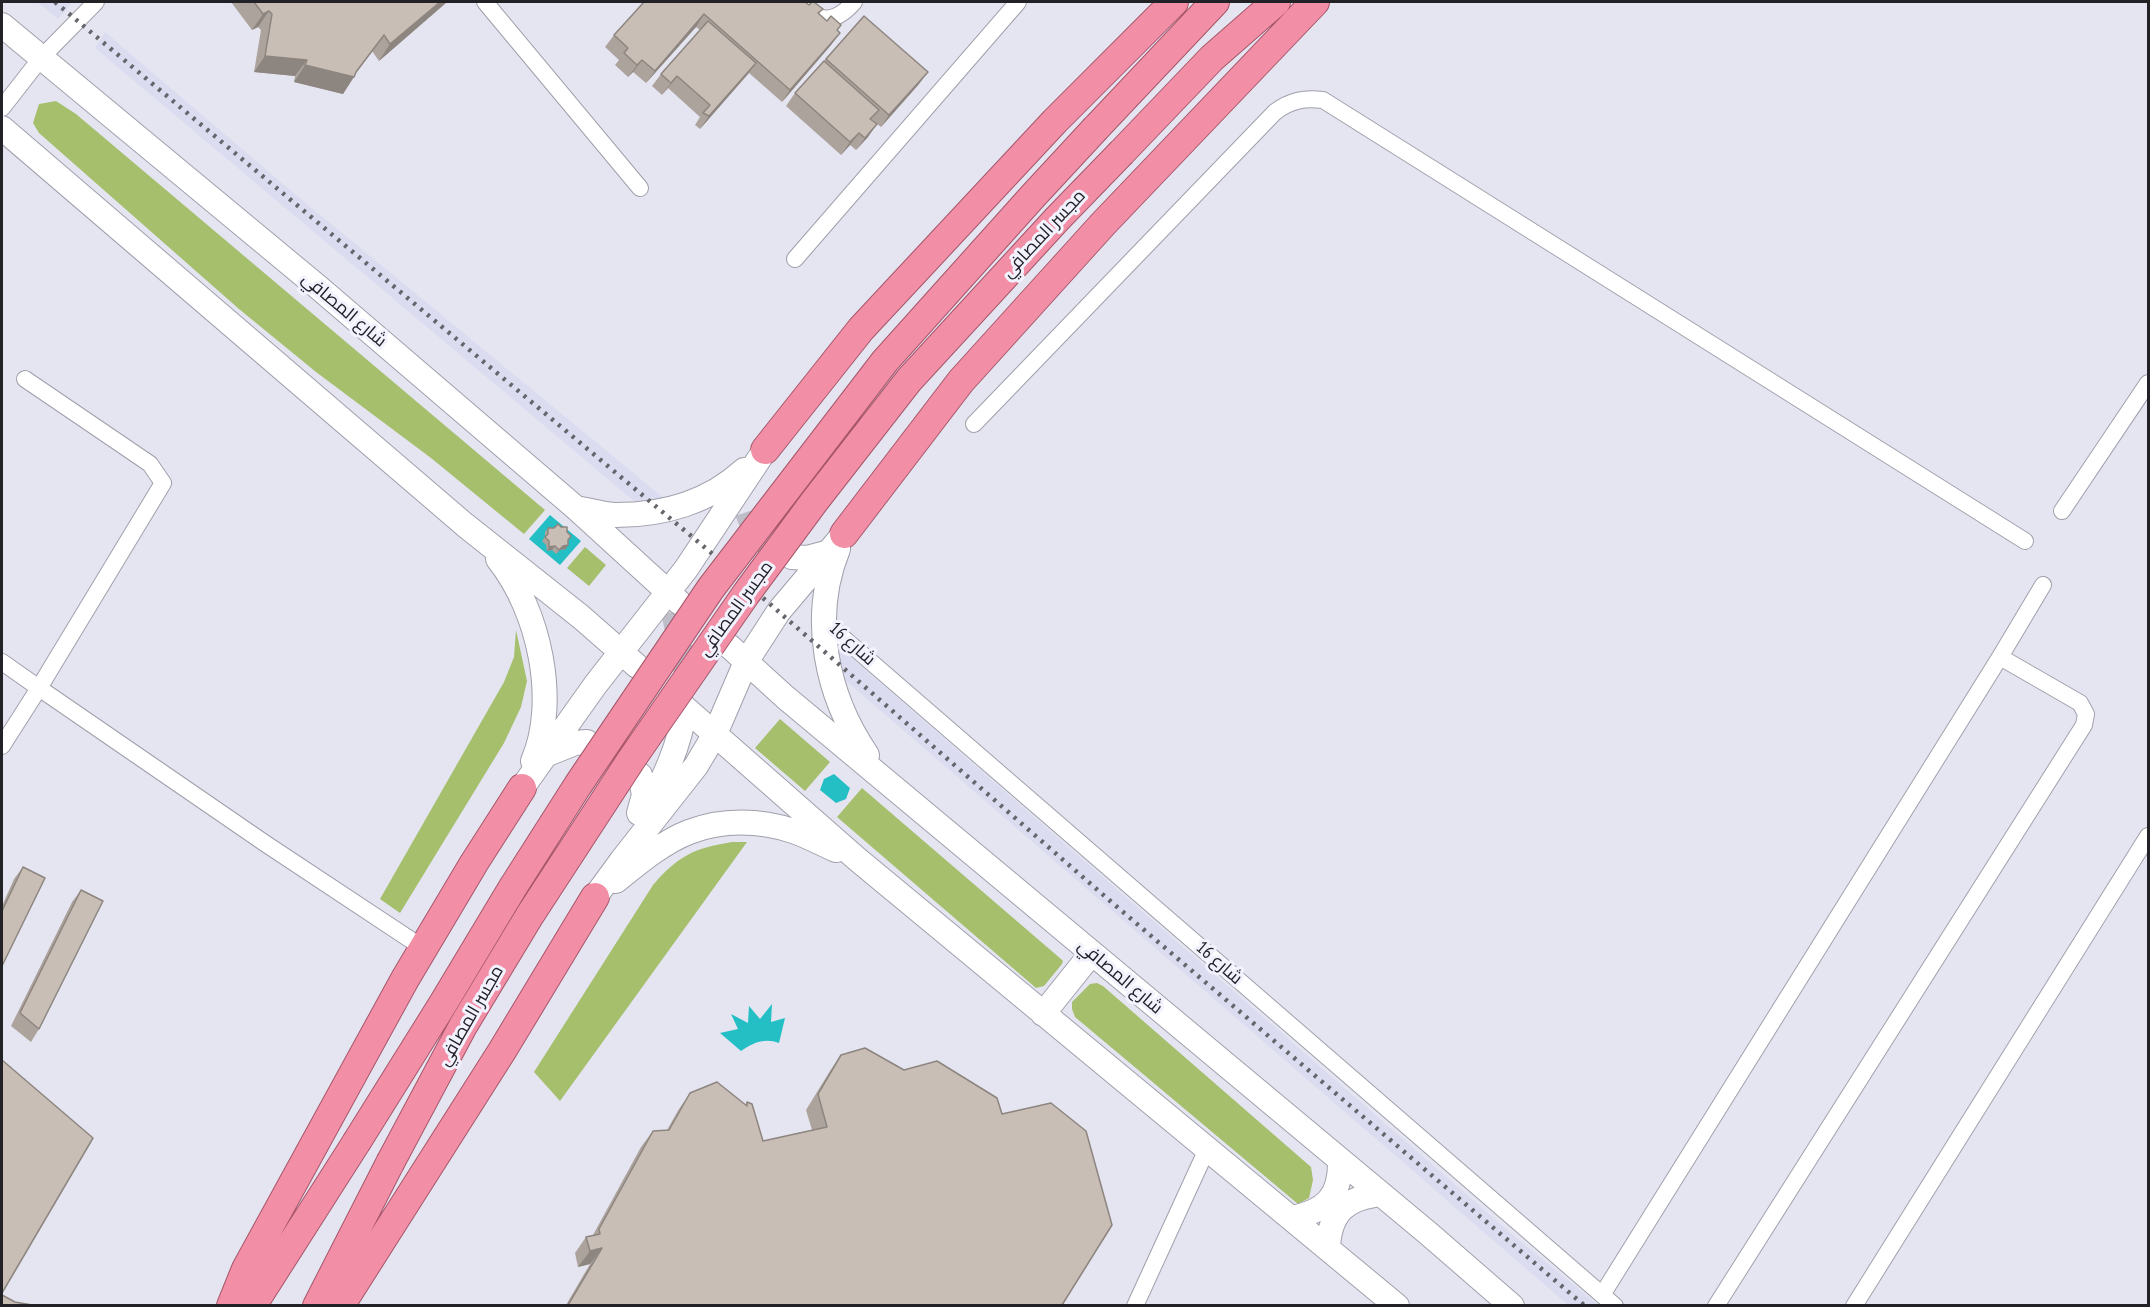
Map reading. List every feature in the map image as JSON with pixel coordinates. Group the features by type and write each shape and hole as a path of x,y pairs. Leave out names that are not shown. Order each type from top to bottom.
{"highway":[{"path":"758,461 861,329 1055,121 1174,2"},
{"name":"مجسر المصافي","path":"252,1305 356,1143 572,794 711,588 885,361 1033,196 1215,2"},
{"name":"مجسر المصافي","path":"317,1305 463,1026 530,915 638,750 746,594 909,380 1058,218 1212,58 1276,2"},
{"path":"837,543 961,381 1103,224 1315,2"},
{"path":"231,1305 246,1269 423,948 522,788"},
{"path":"340,1305 502,1051 595,897"}],"main road":[{"name":"شارع المصافي","path":"2,25 318,287 576,508 674,602"},
{"path":"2,128 465,525 581,617 629,659"},
{"path":"576,508 615,515 662,511 694,503 729,484 758,461"},
{"path":"747,512 745,504 758,461"},
{"path":"522,788 545,755 629,659 674,602 703,546 758,461"},
{"path":"465,525 500,561 526,604 539,648 545,701 539,748 522,788"},
{"path":"792,557 807,558 837,543"},
{"path":"837,543 825,592 824,641 833,689 852,734 880,775"},
{"path":"595,897 696,766 716,734 737,654 779,612 837,543"},
{"name":"شارع المصافي","path":"737,654 785,697 1512,1305"},
{"path":"622,860 666,774 676,746 685,708 857,859 1397,1305"},
{"path":"545,755 575,743 587,742"},
{"path":"634,833 644,795 640,775"},
{"path":"595,897 650,855 688,832 719,824 753,822 792,831 857,859"},
{"path":"1043,1014 1091,954"},
{"path":"1292,1218 1309,1214 1321,1208 1330,1199 1341,1175 1340,1160"},
{"path":"1328,1247 1333,1220 1341,1209 1351,1201 1364,1196 1380,1194"}],"street":[{"path":"2,108 41,58 96,2"},
{"path":"485,2 640,188"},
{"path":"795,2 807,12 826,20 844,14 854,2"},
{"path":"795,259 1018,2"},
{"path":"974,424 1275,112 1296,100 1323,100 2025,542"},
{"path":"2,746 163,483 150,464 25,379"},
{"path":"2062,511 2148,383"},
{"path":"1609,1300 2043,585"},
{"name":"شارع 16","path":"824,619 1609,1300"},
{"path":"1716,1305 2084,725 2086,714 2080,703 2000,657"},
{"path":"2,662 266,844 423,948"},
{"path":"1854,1305 2148,836"},
{"path":"1135,1305 1207,1149"}],"shaded area":[{"path":"37,2 68,2 71,4 58,19"},
{"path":"105,32 290,190 671,504 641,507 95,48"},
{"path":"837,645 1513,1235 1598,1305 1568,1305 836,672"}],"green space":[{"path":"56,101 76,114 545,510 524,534 431,458 316,372 239,309 39,133 33,123 39,104"},
{"path":"585,547 606,565 589,586 567,568"},
{"path":"516,630 527,681 521,707 504,743 400,913 380,899 504,682 514,657"},
{"path":"780,719 830,762 805,791 755,748"},
{"path":"862,788 1063,961 1044,986 1036,988 837,817"},
{"path":"732,842 747,842 560,1101 534,1072 653,885 679,860 688,855 707,847"},
{"path":"1097,983 1311,1167 1313,1180 1309,1198 1298,1204 1075,1017 1072,1002 1090,984"}],"water":[{"path":"550,515 581,541 560,565 529,539"},
{"path":"834,774 850,788 846,799 836,803 820,790 824,779"},
{"path":"772,1004 771,1022 785,1018 779,1043 760,1042 741,1051 720,1033 738,1029 731,1014 748,1023 749,1006 760,1019"}],"building":[{"path":"254,2 440,2 390,44 384,35 354,77 305,65 307,60 265,56 272,14 269,11 263,14"},
{"path":"644,2 805,2 809,5 814,2 823,9 818,13 827,21 831,16 841,25 837,30 840,33 790,90 704,14 655,71 642,60 637,65 624,53 628,48 614,35"},
{"path":"864,16 928,72 889,115 826,59"},
{"path":"708,21 756,63 709,116 703,113 710,105 677,76 671,83 661,74"},
{"path":"824,61 879,110 870,119 877,124 865,138 859,133 850,142 795,93"},
{"path":"558,524 561,527 567,527 567,532 571,536 568,545 559,550 555,546 549,547 549,541 545,537 548,534 548,528 554,528"},
{"path":"23,867 45,878 2,966 2,911"},
{"path":"81,890 103,901 39,1029 20,1013"},
{"path":"865,1048 904,1070 937,1061 997,1098 1002,1114 1051,1103 1086,1131 1112,1225 1062,1305 568,1305 602,1248 590,1251 586,1237 600,1234 599,1229 653,1131 669,1130 690,1093 717,1082 747,1106 747,1102 752,1104 763,1141 827,1127 818,1094 841,1055"},
{"path":"2,1060 93,1138 2,1293"},
{"path":"2,1295 15,1302 32,1305 2,1305"}],"tunnel":[{"path":"747,512 758,534 776,551 792,557"},
{"path":"673,612 683,657 685,690"}],"railway":[{"path":"55,2 715,556"},
{"path":"763,598 1116,906 1585,1306"}]}
